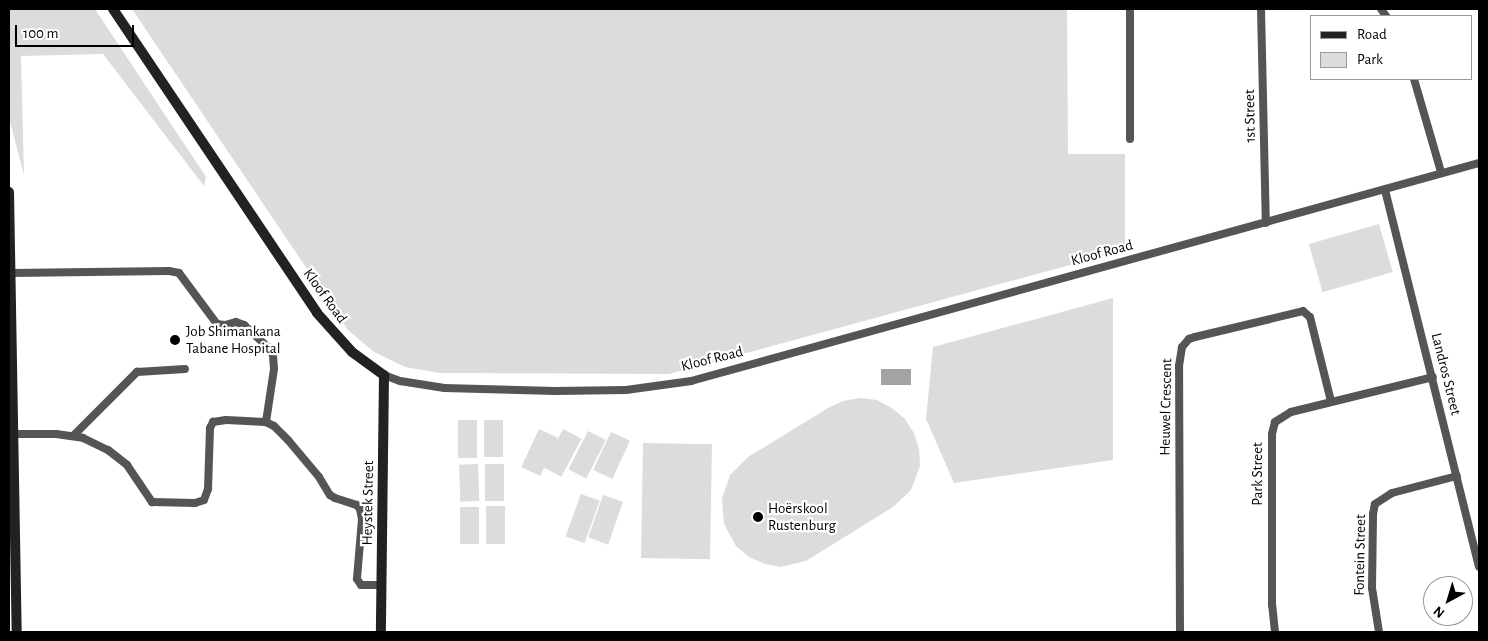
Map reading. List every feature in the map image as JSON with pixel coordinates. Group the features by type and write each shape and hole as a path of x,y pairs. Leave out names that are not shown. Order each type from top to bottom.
{"street":[{"name":"Kloof Road","path":"113,9 317,313 352,352 384,375 400,381 444,388 555,391 626,390 658,387 775,358 1479,163"},
{"path":"1130,9 1130,139"},
{"name":"1st Street","path":"1261,9 1266,223"},
{"path":"1414,80 1441,172"},
{"name":"Landros Street","path":"1386,190 1479,566"},
{"path":"9,192 16,632"},
{"path":"11,274 169,271 179,273 217,324 225,325 236,322 244,324 268,347 273,355 274,369 266,422"},
{"name":"Heuwel Crescent","path":"1180,632 1179,366 1182,347 1188,340 1195,337 1303,311 1310,317 1331,401"},
{"path":"73,436 137,372 185,369"},
{"name":"Heystek Street","path":"381,632 384,375"},
{"name":"Park Street","path":"1276,632 1272,604 1273,428 1275,422 1284,415 1331,401 1433,377"},
{"path":"14,434 73,436 96,444 118,457 134,473 152,502 195,503 204,500 208,489 210,428 213,422 226,420 266,422 274,426 288,440 319,477 330,495 357,505 360,509 362,519 357,579 361,585 382,585"},
{"name":"Fontein Street","path":"1379,632 1372,588 1373,514 1375,504 1392,493 1457,476"}],"green space":[{"path":"9,9 95,9 206,177 204,186 103,54 21,56 24,175 9,118"},
{"path":"132,9 1067,9 1068,154 1125,154 1125,250 669,374 440,373 405,367 374,352 348,330"},
{"path":"1379,224 1393,272 1323,292 1309,244"},
{"path":"1113,298 1113,460 954,483 926,419 933,347"},
{"path":"860,398 877,400 892,408 905,419 914,433 919,449 920,466 911,490 893,507 806,561 781,567 765,564 749,557 736,546 724,524 722,499 730,475 748,457 828,408 843,401"},
{"path":"458,420 477,420 477,458 458,458"},
{"path":"484,420 503,420 503,457 484,457"},
{"path":"539,429 558,438 540,476 521,467"},
{"path":"563,429 582,439 561,477 543,467"},
{"path":"588,431 606,440 586,478 568,469"},
{"path":"611,432 630,441 612,479 593,470"},
{"path":"643,443 712,444 710,559 641,558"},
{"path":"478,464 479,501 460,502 459,465"},
{"path":"485,464 504,464 504,501 485,501"},
{"path":"581,494 600,501 584,543 566,536"},
{"path":"603,495 623,502 608,544 588,538"},
{"path":"486,506 505,506 505,544 486,544"},
{"path":"460,507 479,507 479,544 460,544"}],"shaded area":[{"path":"881,369 911,369 911,385 881,385"}],"place":[{"name":"Job Shimankana Tabane Hospital","path":"175,340"},
{"name":"Hoërskool Rustenburg","path":"758,517"}]}
